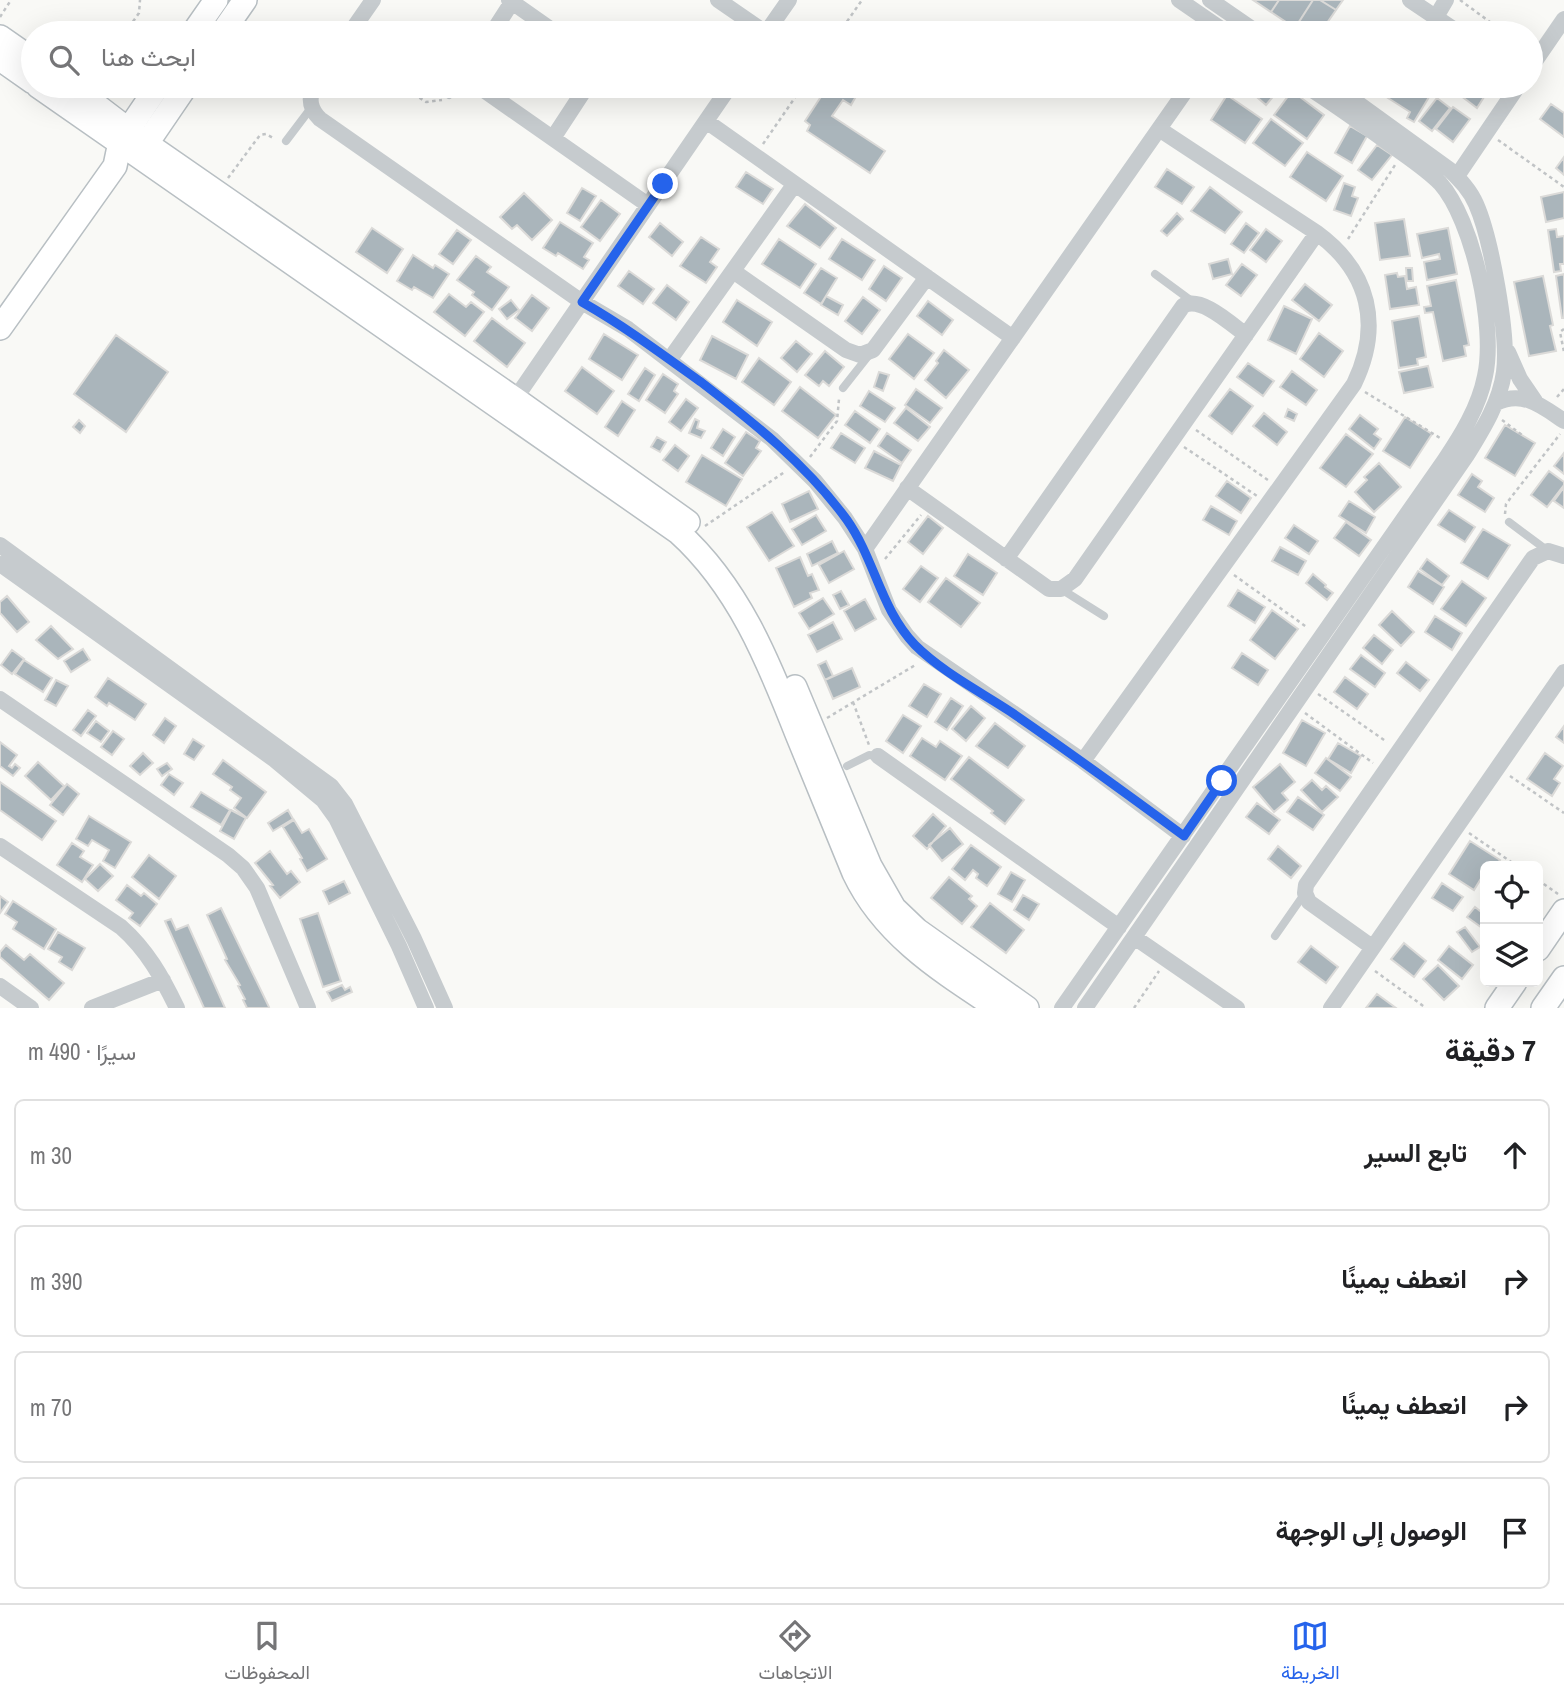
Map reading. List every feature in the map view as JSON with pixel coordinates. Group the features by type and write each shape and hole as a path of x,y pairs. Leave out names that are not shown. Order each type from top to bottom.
{"street":[{"path":"201,21 216,0"},
{"path":"230,21 245,0"},
{"path":"358,21 373,0"},
{"path":"718,0 749,21"},
{"path":"774,21 789,0"},
{"path":"1179,0 1209,21"},
{"path":"1210,0 1241,21"},
{"path":"1410,0 1442,21"},
{"path":"1436,17 1446,0"},
{"path":"499,21 510,1 539,21"},
{"path":"1543,50 1564,19"},
{"path":"0,37 21,52"},
{"path":"0,59 21,74"},
{"path":"58,98 218,192 516,399 634,492 693,546 721,579 750,625 770,666 853,873 876,912 895,934 963,975 1027,1008"},
{"path":"84,98 134,143 634,492 699,530 725,559 776,644 884,894 997,1008"},
{"path":"134,143 153,98"},
{"path":"0,328 115,166 175,98"},
{"path":"311,98 311,108 320,120 582,302 620,324 750,419 799,465 845,518 865,549 889,610 907,636 929,657 1083,761 1184,836"},
{"path":"495,98 648,205"},
{"path":"553,138 579,98"},
{"path":"516,399 722,98"},
{"path":"865,549 1181,98"},
{"path":"1331,98 1356,110 1457,176 1469,191 1479,213 1491,262 1505,340 1520,379 1535,401 1564,421"},
{"path":"1085,1008 1134,937 1322,637 1453,447 1473,411 1485,378 1489,343 1487,325 1478,277 1460,215 1440,184 1345,98"},
{"path":"1457,176 1510,98"},
{"path":"706,121 1013,338"},
{"path":"1083,761 1354,384 1367,351 1369,316 1360,281 1340,252 1317,233 1159,129"},
{"path":"670,359 794,185"},
{"path":"907,488 1049,589 1061,589 1075,579 1317,233"},
{"path":"733,271 846,350 860,355 873,350 927,277"},
{"path":"1006,559 1179,310 1187,303 1193,302 1246,335"},
{"path":"1062,1008 1184,836 1214,806 1307,686 1468,455 1494,407 1504,372 1505,340"},
{"path":"1494,407 1511,398 1535,401"},
{"path":"0,545 331,786 345,804 414,939 445,1008"},
{"path":"1372,947 1312,905 1305,893 1307,882 1533,558 1548,551 1564,556"},
{"path":"0,564 275,760 323,800 336,818 399,946 426,1008"},
{"path":"1331,1008 1564,672"},
{"path":"0,699 228,855 243,868 257,888 308,1008"},
{"path":"875,755 1119,927"},
{"path":"0,846 121,927 147,954 177,1008"},
{"path":"1543,942 1564,911"},
{"path":"1134,937 1237,1008"},
{"path":"399,946 414,939"},
{"path":"1543,1008 1564,978"},
{"path":"92,1008 163,980"},
{"path":"0,986 31,1008"},
{"path":"1497,1008 1512,987"}],"lane":[{"path":"286,141 311,108"},
{"path":"1155,274 1193,302"},
{"path":"843,388 873,350"},
{"path":"1509,522 1548,551"},
{"path":"1061,589 1104,616"},
{"path":"847,766 875,755"},
{"path":"1275,936 1305,893"}],"path":[{"path":"0,17 11,0"},
{"path":"133,21 139,13 140,0"},
{"path":"847,21 862,0"},
{"path":"1460,0 1489,21"},
{"path":"420,98 426,102 436,102 443,98"},
{"path":"755,156 795,98"},
{"path":"1487,132 1564,187"},
{"path":"218,192 260,135 266,134 281,143 286,141"},
{"path":"1340,252 1403,153"},
{"path":"1564,329 1560,332 1564,352"},
{"path":"1354,384 1453,447"},
{"path":"699,530 799,465 837,421 838,400 843,388"},
{"path":"1494,407 1522,435"},
{"path":"1185,422 1279,488"},
{"path":"1509,522 1505,513 1506,504 1564,429"},
{"path":"1173,439 1268,504"},
{"path":"874,571 930,504"},
{"path":"1223,567 1322,637"},
{"path":"812,726 929,657"},
{"path":"1307,686 1399,750"},
{"path":"853,702 875,755"},
{"path":"1293,705 1385,771"},
{"path":"1499,768 1564,813"},
{"path":"1458,825 1510,861"},
{"path":"1543,883 1564,898"},
{"path":"1134,1008 1167,959"},
{"path":"1363,961 1426,1008"}],"building":[{"path":"1253,0 1279,0 1271,12"},
{"path":"1279,0 1313,0 1300,21 1284,21 1271,12"},
{"path":"1313,0 1320,0 1336,10 1328,21 1300,21"},
{"path":"1320,0 1343,0 1336,10"},
{"path":"820,98 855,98 851,105 843,100 832,116 885,151 870,173 807,131 810,125 805,121"},
{"path":"1225,98 1231,98 1262,119 1245,143 1211,120"},
{"path":"1258,98 1272,98 1266,105"},
{"path":"1287,98 1301,98 1324,115 1307,139 1274,115"},
{"path":"1388,98 1428,98 1414,122 1407,118 1410,112"},
{"path":"1437,98 1450,108 1432,131 1419,121"},
{"path":"1464,98 1483,98 1477,108"},
{"path":"1551,104 1564,113 1564,137 1540,119"},
{"path":"1453,107 1470,119 1453,142 1436,129"},
{"path":"1271,119 1303,143 1285,166 1253,143"},
{"path":"1350,126 1367,136 1352,163 1335,153"},
{"path":"1377,145 1392,155 1372,180 1358,170"},
{"path":"1307,152 1343,176 1326,201 1290,177"},
{"path":"1564,157 1564,175 1556,168"},
{"path":"1167,169 1194,187 1182,204 1155,187"},
{"path":"746,172 773,189 763,204 736,187"},
{"path":"1344,183 1355,187 1352,196 1358,198 1351,216 1334,210"},
{"path":"1210,187 1242,212 1225,233 1191,211"},
{"path":"582,188 596,196 580,221 567,213"},
{"path":"1564,192 1564,218 1546,222 1541,197"},
{"path":"524,193 552,220 532,240 517,225 512,229 500,217"},
{"path":"601,200 620,214 600,241 581,227"},
{"path":"805,204 836,228 820,248 787,226"},
{"path":"1177,213 1183,219 1167,236 1161,231"},
{"path":"1404,219 1410,256 1380,260 1375,223"},
{"path":"560,222 593,243 584,257 589,260 583,269 558,253 556,256 543,248"},
{"path":"660,223 683,242 672,256 649,237"},
{"path":"1246,223 1259,233 1244,253 1231,244"},
{"path":"372,228 403,249 387,273 356,252"},
{"path":"1448,228 1457,274 1427,280 1424,262 1440,259 1439,254 1422,258 1417,234"},
{"path":"1266,229 1282,241 1266,262 1250,250"},
{"path":"1556,229 1557,237 1564,236 1564,264 1560,264 1561,271 1554,272 1548,230"},
{"path":"457,230 471,240 453,264 439,254"},
{"path":"701,237 719,249 710,262 717,267 706,283 680,266"},
{"path":"779,239 816,264 800,288 762,264"},
{"path":"842,239 875,260 862,280 829,259"},
{"path":"413,255 433,268 435,265 449,274 433,298 397,281"},
{"path":"476,256 491,267 487,272 509,287 492,310 457,280"},
{"path":"1228,259 1232,274 1213,279 1209,264"},
{"path":"1242,264 1257,275 1241,296 1226,285"},
{"path":"884,266 902,278 886,301 869,289"},
{"path":"821,268 837,278 821,304 804,293"},
{"path":"1406,268 1412,268 1413,281 1407,281"},
{"path":"629,271 654,289 643,304 618,286"},
{"path":"1397,273 1398,277 1405,276 1407,289 1416,287 1419,305 1390,309 1385,275"},
{"path":"1564,274 1564,318 1562,318 1556,276"},
{"path":"1543,276 1556,351 1529,356 1514,282"},
{"path":"1456,280 1469,345 1464,346 1466,356 1443,361 1433,312 1425,313 1424,307 1431,306 1427,286"},
{"path":"1305,284 1332,305 1319,321 1292,300"},
{"path":"667,285 689,302 676,320 653,303"},
{"path":"449,294 466,307 471,302 484,312 465,336 434,312"},
{"path":"532,295 549,308 532,331 515,318"},
{"path":"826,296 843,305 838,315 821,305"},
{"path":"863,297 880,310 862,334 845,321"},
{"path":"511,300 519,310 507,319 499,309"},
{"path":"737,300 772,322 757,346 723,322"},
{"path":"928,301 953,320 942,335 917,316"},
{"path":"1284,306 1312,319 1296,354 1268,340"},
{"path":"1419,316 1426,357 1417,359 1418,365 1399,368 1392,321"},
{"path":"492,318 525,343 507,367 474,341"},
{"path":"1319,333 1343,351 1324,377 1300,359"},
{"path":"604,334 638,355 622,380 589,359"},
{"path":"908,334 934,353 914,379 889,359"},
{"path":"116,335 168,372 126,432 74,394"},
{"path":"712,336 748,355 736,379 700,360"},
{"path":"796,341 812,354 797,372 781,358"},
{"path":"944,350 969,370 946,398 925,380"},
{"path":"825,351 844,367 829,386 823,381 819,386 805,375"},
{"path":"759,358 791,382 774,405 742,382"},
{"path":"1248,363 1274,381 1263,396 1237,377"},
{"path":"1428,366 1433,387 1404,393 1399,372"},
{"path":"582,367 614,391 597,414 565,391"},
{"path":"645,368 655,375 639,401 628,394"},
{"path":"1292,371 1317,390 1306,405 1280,387"},
{"path":"879,372 889,375 883,391 874,387"},
{"path":"663,374 678,384 674,391 678,394 665,413 646,400"},
{"path":"800,387 836,415 818,438 782,411"},
{"path":"916,389 942,408 930,423 905,405"},
{"path":"1230,389 1253,406 1232,434 1209,416"},
{"path":"869,391 895,408 885,422 860,406"},
{"path":"686,399 698,408 681,431 669,422"},
{"path":"622,401 635,410 618,436 605,427"},
{"path":"906,408 930,427 918,441 894,423"},
{"path":"1288,409 1297,414 1294,421 1285,417"},
{"path":"855,411 880,429 870,443 845,425"},
{"path":"1264,413 1287,432 1277,445 1253,426"},
{"path":"1360,415 1378,429 1374,434 1381,439 1374,449 1349,429"},
{"path":"1405,417 1432,434 1410,468 1383,451"},
{"path":"695,419 699,421 697,428 705,431 701,438 689,433"},
{"path":"79,420 85,426 80,433 73,427"},
{"path":"1505,425 1535,443 1515,476 1485,458"},
{"path":"723,429 735,437 723,456 711,448"},
{"path":"746,432 760,441 756,448 761,451 743,476 725,463"},
{"path":"841,433 865,448 855,463 831,448"},
{"path":"887,433 911,450 902,463 878,446"},
{"path":"1346,434 1373,454 1346,487 1320,468"},
{"path":"657,437 666,442 660,452 651,447"},
{"path":"675,445 689,456 678,471 663,460"},
{"path":"874,451 901,465 893,481 865,468"},
{"path":"1564,453 1564,474 1554,466"},
{"path":"702,455 742,479 726,506 686,482"},
{"path":"1379,463 1401,487 1374,512 1355,492 1367,480 1364,477"},
{"path":"1549,471 1564,482 1564,485 1547,507 1531,495"},
{"path":"1472,474 1482,481 1478,487 1494,498 1485,512 1458,495"},
{"path":"1227,481 1251,498 1241,513 1216,496"},
{"path":"1564,487 1564,508 1554,501"},
{"path":"809,491 818,509 790,522 782,504"},
{"path":"1349,501 1375,517 1366,533 1339,516"},
{"path":"1211,506 1237,521 1229,535 1203,520"},
{"path":"1449,510 1475,527 1465,542 1438,525"},
{"path":"772,512 794,546 769,561 747,527"},
{"path":"816,515 826,531 802,545 792,529"},
{"path":"928,516 943,528 923,554 908,542"},
{"path":"1346,522 1371,540 1359,556 1334,538"},
{"path":"1294,525 1318,541 1309,554 1285,538"},
{"path":"1483,529 1510,545 1488,579 1461,563"},
{"path":"832,541 838,553 812,566 807,554"},
{"path":"1280,547 1306,561 1298,575 1272,561"},
{"path":"844,551 854,569 829,583 819,565"},
{"path":"968,554 997,573 983,595 954,576"},
{"path":"800,557 808,576 812,574 819,590 810,593 812,598 794,607 776,568"},
{"path":"1427,559 1449,576 1442,585 1420,569"},
{"path":"921,566 938,578 920,602 903,589"},
{"path":"1418,571 1444,587 1433,604 1408,587"},
{"path":"1313,574 1333,593 1327,600 1306,583"},
{"path":"946,578 980,603 961,627 928,602"},
{"path":"1462,581 1486,598 1466,626 1441,609"},
{"path":"1238,590 1265,607 1255,623 1228,606"},
{"path":"841,591 849,605 840,609 833,595"},
{"path":"7,596 29,622 17,632 0,613 0,602"},
{"path":"823,598 834,614 809,629 799,613"},
{"path":"865,599 876,619 855,631 844,611"},
{"path":"1272,610 1298,629 1275,659 1250,640"},
{"path":"1392,611 1414,632 1401,646 1379,625"},
{"path":"1435,616 1462,633 1452,650 1425,632"},
{"path":"833,622 842,639 817,652 808,635"},
{"path":"51,626 73,649 58,659 36,640"},
{"path":"1374,635 1393,650 1382,664 1363,648"},
{"path":"83,649 90,660 71,672 64,661"},
{"path":"12,650 24,659 12,674 1,665"},
{"path":"1242,653 1268,670 1258,685 1232,668"},
{"path":"1361,655 1385,673 1375,687 1350,669"},
{"path":"24,660 52,678 43,692 15,674"},
{"path":"826,661 833,676 825,680 818,665"},
{"path":"1406,662 1429,680 1420,691 1397,673"},
{"path":"852,668 860,687 833,699 825,680"},
{"path":"1345,677 1368,694 1357,709 1334,692"},
{"path":"108,678 146,704 135,720 95,697"},
{"path":"56,680 68,686 56,706 45,700"},
{"path":"924,684 941,694 927,717 909,706"},
{"path":"951,698 963,706 947,730 935,722"},
{"path":"971,706 985,718 966,741 952,729"},
{"path":"88,710 96,716 81,736 73,730"},
{"path":"903,715 921,726 903,753 886,741"},
{"path":"165,718 176,726 164,743 153,735"},
{"path":"1302,720 1325,733 1306,766 1283,753"},
{"path":"96,721 109,731 101,742 87,733"},
{"path":"995,723 1025,746 1008,768 976,746"},
{"path":"1564,726 1564,743 1556,737"},
{"path":"113,731 124,739 112,755 101,747"},
{"path":"922,738 936,747 940,741 962,756 945,780 910,756"},
{"path":"193,739 204,746 194,760 184,754"},
{"path":"0,742 17,755 9,766 12,768 15,764 20,768 13,776 0,766"},
{"path":"1338,743 1361,756 1351,773 1328,759"},
{"path":"143,753 153,763 140,775 130,766"},
{"path":"1545,753 1563,766 1554,779 1560,783 1552,796 1527,779"},
{"path":"969,757 1024,800 1005,824 991,813 993,811 951,779"},
{"path":"1326,758 1351,777 1340,791 1315,773"},
{"path":"223,760 266,792 247,818 234,808 241,798 230,790 232,787 213,774"},
{"path":"38,762 64,786 51,800 25,776"},
{"path":"167,763 172,769 162,776 157,769"},
{"path":"1280,764 1295,782 1282,793 1288,800 1274,812 1253,787"},
{"path":"169,774 183,783 174,795 161,785"},
{"path":"1312,780 1322,790 1326,786 1338,797 1322,812 1301,790"},
{"path":"0,782 56,821 42,840 0,810"},
{"path":"67,784 79,794 63,815 50,805"},
{"path":"201,792 230,810 221,825 191,807"},
{"path":"1298,797 1324,815 1313,830 1287,812"},
{"path":"1257,803 1280,820 1269,834 1246,817"},
{"path":"231,810 246,818 234,839 220,831"},
{"path":"288,810 293,819 273,831 268,823"},
{"path":"933,814 946,826 927,849 913,836"},
{"path":"89,816 131,842 115,868 103,861 109,850 92,840 88,846 76,839"},
{"path":"294,820 302,833 309,829 327,859 307,871 283,827"},
{"path":"950,828 963,844 942,861 929,845"},
{"path":"1470,841 1500,860 1480,861 1480,880 1474,890 1449,874"},
{"path":"72,843 84,851 80,857 93,865 82,882 57,865"},
{"path":"971,845 1001,867 987,886 976,878 978,874 973,870 965,880 952,869"},
{"path":"1278,846 1301,866 1291,878 1268,859"},
{"path":"270,851 287,874 291,871 300,882 280,898 255,863"},
{"path":"149,855 176,876 159,899 132,877"},
{"path":"100,864 113,876 98,891 85,879"},
{"path":"1011,872 1025,880 1012,902 998,894"},
{"path":"949,877 972,896 969,899 977,906 962,924 931,898"},
{"path":"344,881 350,893 329,904 323,891"},
{"path":"1442,883 1463,897 1453,911 1432,898"},
{"path":"127,885 141,896 144,893 157,904 140,926 129,918 133,913 116,900"},
{"path":"1023,895 1039,904 1029,920 1014,910"},
{"path":"0,896 8,902 0,913"},
{"path":"13,901 56,929 44,949 13,929 17,922 5,914"},
{"path":"990,903 1024,930 1006,953 971,927"},
{"path":"1475,907 1480,911 1480,926 1467,917"},
{"path":"221,908 268,1008 247,1008 243,1000 245,999 238,986 240,985 225,960 227,959 207,915"},
{"path":"318,913 341,981 323,987 300,919"},
{"path":"171,919 176,930 188,925 225,1008 204,1008 165,921"},
{"path":"1465,927 1480,947 1472,952 1457,932"},
{"path":"58,932 85,948 72,970 59,962 62,957 48,949"},
{"path":"1404,943 1426,961 1414,977 1391,959"},
{"path":"6,945 24,960 30,954 64,983 49,1000 0,957 0,952"},
{"path":"1311,946 1338,967 1326,983 1298,962"},
{"path":"1449,946 1473,965 1462,979 1438,960"},
{"path":"1438,965 1459,986 1444,1000 1423,979"},
{"path":"342,985 345,990 350,987 352,992 332,1001 327,992"},
{"path":"1377,994 1396,1008 1366,1008"}],"route":[{"path":"663,184 582,302 628,329 750,419 815,481 856,533 897,624 929,657 1083,761 1184,836 1222,781"}]}
